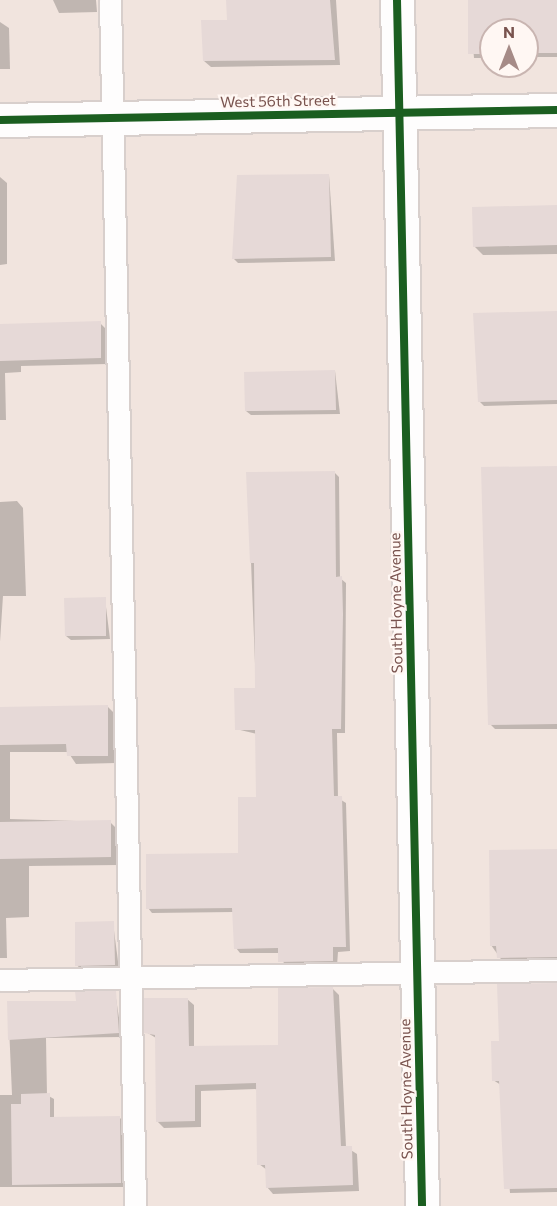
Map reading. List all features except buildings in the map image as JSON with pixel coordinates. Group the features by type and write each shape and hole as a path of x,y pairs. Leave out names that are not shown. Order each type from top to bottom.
{"street":[{"name":"South Hoyne Avenue","path":"397,0 422,1206"},
{"name":"West 56th Street","path":"0,120 399,111 557,110"}],"lane":[{"path":"110,0 135,1206"},
{"path":"0,980 557,970"}],"shaded area":[{"path":"0,0 557,0 557,1206 0,1206"}],"cycle path":[{"path":"397,0 422,1206"},
{"path":"0,120 557,110"}]}
